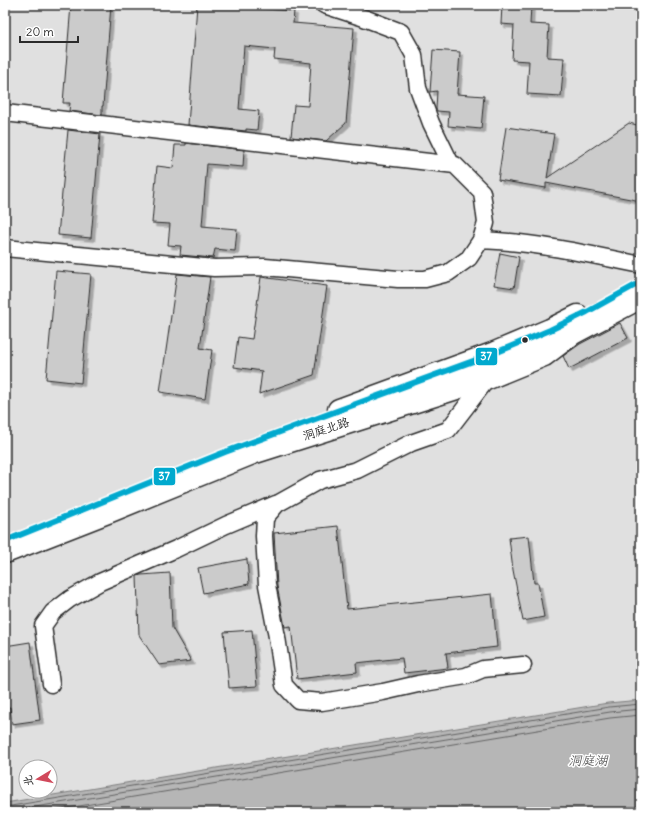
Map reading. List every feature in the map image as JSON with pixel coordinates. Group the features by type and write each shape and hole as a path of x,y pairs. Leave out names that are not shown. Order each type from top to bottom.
{"main road":[{"name":"洞庭北路","path":"5,541 225,452 502,350 550,330 587,312 641,282"},
{"name":"洞庭北路","path":"5,552 110,512 255,452 488,378 544,355 573,333 641,297"}],"street":[{"path":"324,5 401,32 414,55 418,88 431,123 451,164"},
{"path":"5,114 451,164 455,165 482,192 486,223 481,240 469,258 448,273 425,279 398,279 265,267 214,268 5,248"},
{"path":"481,240 499,240 576,251 641,265"},
{"path":"51,684 43,626 53,612 70,599 100,582 176,549 226,525 277,504 320,480 357,470 411,443 448,430 488,378"},
{"path":"277,504 265,518 264,536 267,585 284,685 298,700 322,702 466,676 483,670 523,665"}],"shaded area":[{"path":"5,5 641,5 641,812 5,812"}],"water":[{"name":"洞庭湖","path":"641,700 641,812 5,812 5,803 29,799 58,799 58,794 608,703"}],"building":[{"path":"71,5 111,5 102,115 69,111 70,103 63,103"},
{"path":"197,5 249,5 249,8 294,11 293,23 354,28 346,123 326,141 291,137 294,105 308,106 311,63 274,59 275,49 244,46 239,109 259,111 257,130 246,129 246,131 188,125"},
{"path":"502,5 531,5 530,24 549,25 547,57 564,58 561,96 527,94 529,61 512,60 514,25 501,24"},
{"path":"433,50 460,52 457,94 484,96 481,129 448,126 449,112 437,111 437,91 430,92"},
{"path":"629,123 641,126 641,201 546,183 546,188 498,180 506,127 554,134 547,178"},
{"path":"68,130 100,134 91,238 58,235"},
{"path":"186,143 244,150 243,167 207,164 202,226 237,229 235,251 215,249 213,258 180,255 181,246 168,245 170,224 152,223 157,166 173,168 175,145 186,145"},
{"path":"500,253 519,257 514,288 494,285"},
{"path":"56,271 91,274 81,383 46,379"},
{"path":"177,274 210,277 200,348 212,350 205,399 160,392"},
{"path":"261,277 327,286 314,375 259,394 262,371 234,367 238,337 252,339"},
{"path":"620,323 628,338 569,369 563,356 580,344"},
{"path":"338,526 347,609 492,594 497,647 446,653 448,668 404,673 402,658 356,663 357,672 297,679 291,626 285,627 277,586 274,533"},
{"path":"529,536 534,583 538,583 544,617 523,621 513,570 509,538"},
{"path":"247,559 249,584 203,593 198,568"},
{"path":"170,573 172,628 191,661 159,665 139,635 137,576"},
{"path":"252,630 257,686 229,688 224,632"},
{"path":"30,642 40,720 12,724 10,707 5,708 5,646"}],"transit line":[{"name":"37","path":"5,541 225,452 495,353 550,330 587,312 641,282"}]}
